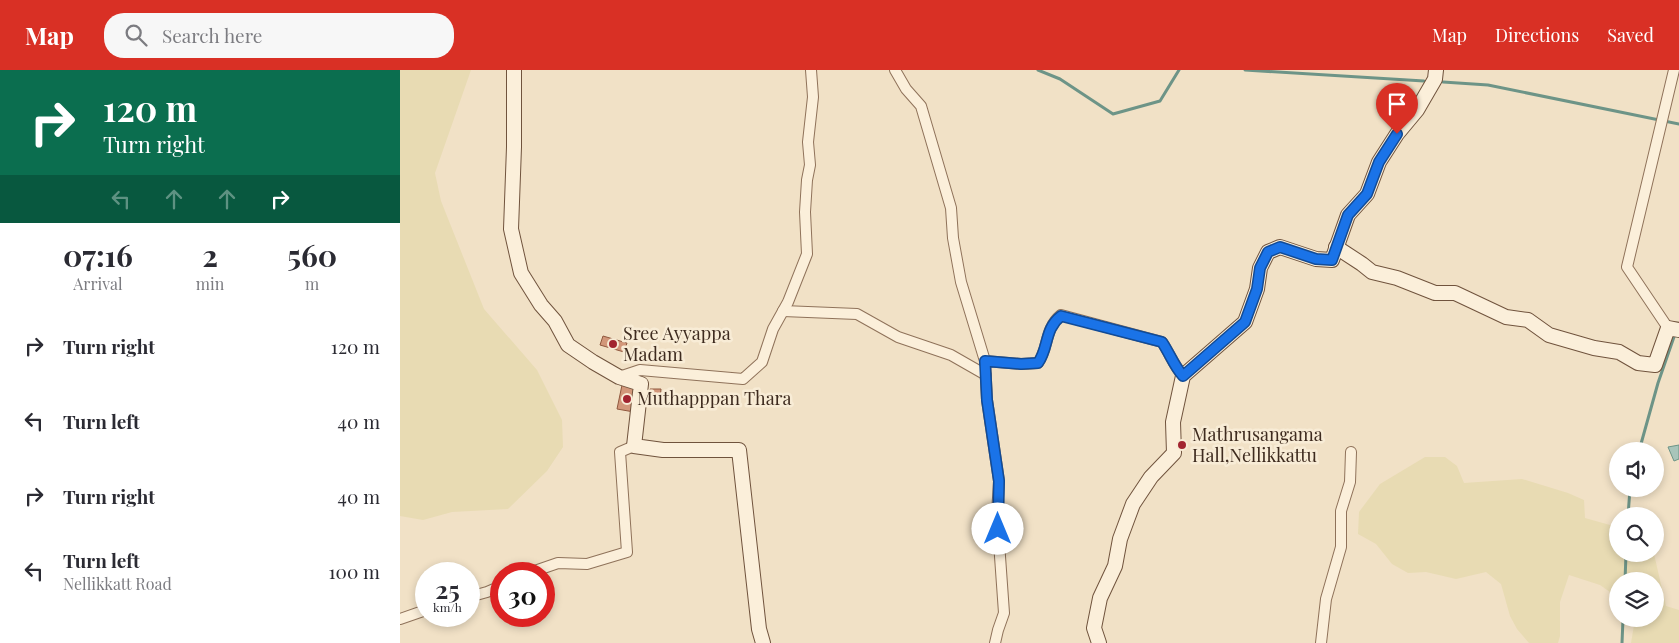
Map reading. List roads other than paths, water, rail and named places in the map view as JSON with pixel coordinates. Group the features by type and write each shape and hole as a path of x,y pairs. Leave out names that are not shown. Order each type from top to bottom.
{"street":[{"path":"514,70 511,229 520,273 541,306 555,321 568,345 619,377 641,384 634,446"},
{"path":"619,377 640,370 743,379 762,362 773,329 802,271 807,254 805,212 810,166 808,142 813,96 812,70"},
{"path":"895,70 906,89 920,106 951,208 953,238 961,282 985,361 987,400 999,481 997,514 1004,613 996,643"},
{"path":"1099,643 1094,628 1100,598 1115,566 1120,539 1133,504 1151,477 1174,453 1173,422 1183,376 1245,322 1257,289 1260,268 1268,252 1280,247 1316,259 1332,260 1348,215 1367,194 1379,162 1397,134 1417,110 1435,79 1436,70"},
{"path":"1336,247 1372,272 1397,278 1435,293 1455,293 1506,318 1528,320 1550,335 1594,348 1619,352 1638,363 1655,365 1674,329 1627,267 1674,70"},
{"path":"783,311 857,314 898,337 951,355 986,375"},
{"path":"985,361 1021,364 1038,363 1042,358 1048,333 1055,320 1061,316 1162,342 1169,352 1175,368 1183,376"},
{"path":"555,564 587,564 627,552 620,452 634,446 663,450 739,450 762,643"},
{"path":"1321,643 1326,599 1341,547 1341,511 1350,482 1352,452"},
{"path":"400,619 415,614"}],"waterway":[{"path":"1038,70 1060,79 1113,114 1160,101 1179,70"},
{"path":"1245,70 1424,81"},
{"path":"1443,82 1488,85 1679,124"},
{"path":"1642,442 1658,383 1675,334"},
{"path":"1629,497 1629,507"},
{"path":"1625,572 1626,562"},
{"path":"1622,643 1623,627"}],"place":[{"name":"Sree Ayyappa Madam","path":"613,344"},
{"name":"Muthapppan Thara","path":"627,399"},
{"name":"Mathrusangama Hall,Nellikkattu","path":"1182,445"}]}
